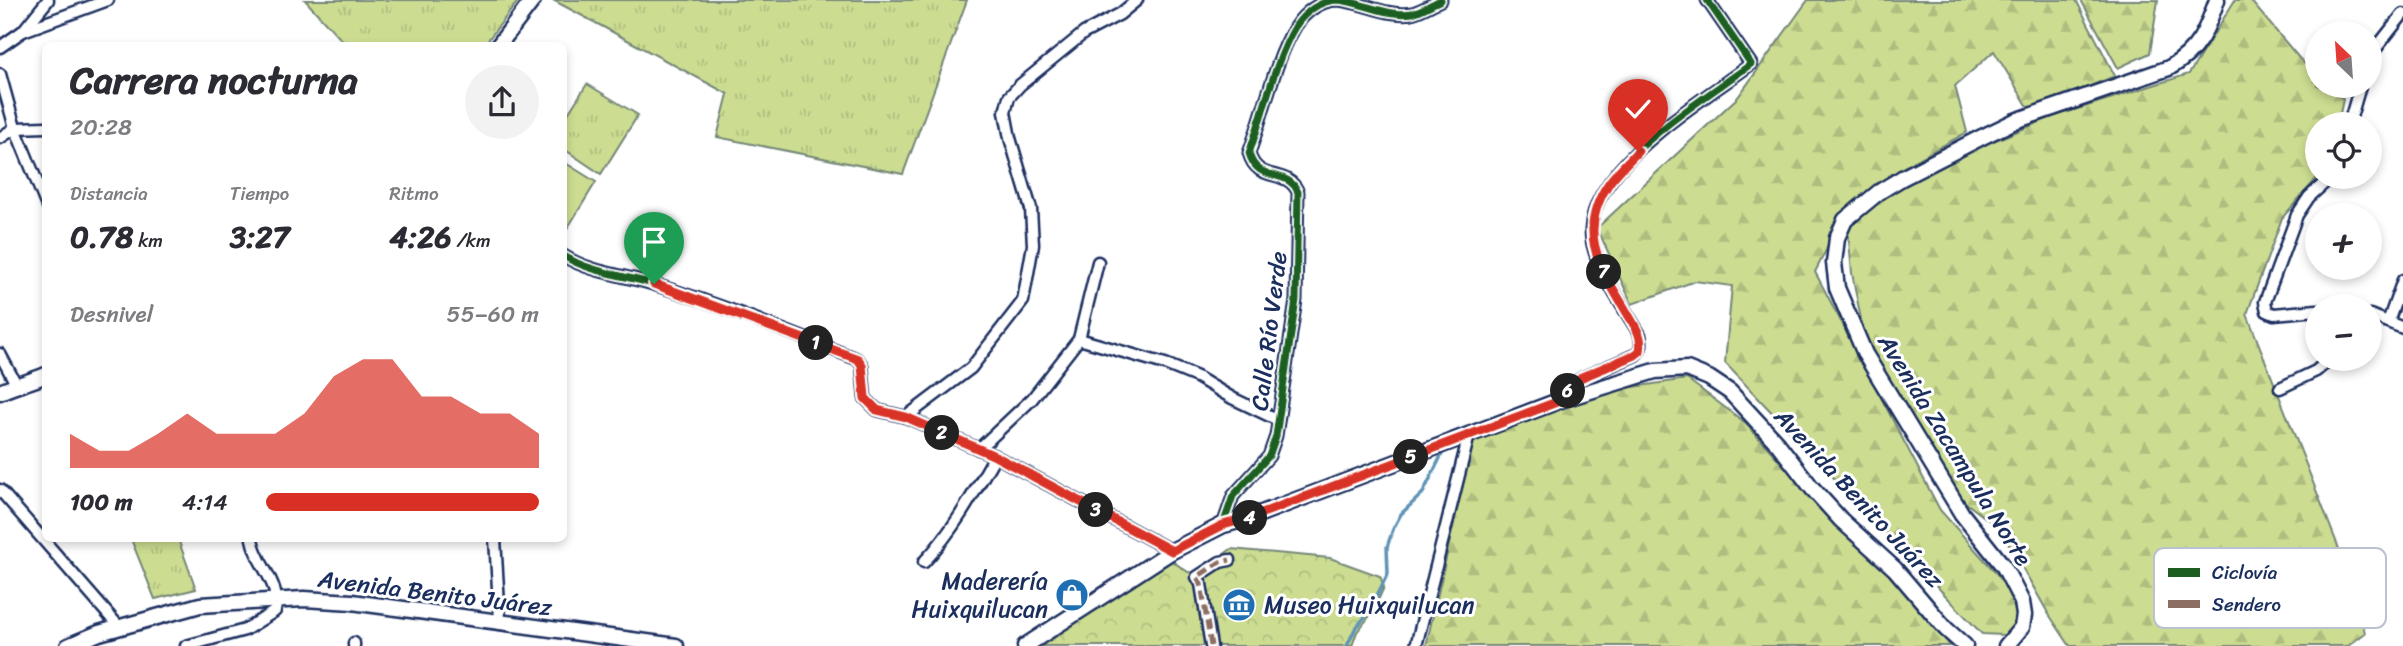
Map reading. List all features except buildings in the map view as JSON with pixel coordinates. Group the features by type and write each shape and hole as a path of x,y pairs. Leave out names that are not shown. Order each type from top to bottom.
{"main road":[{"path":"501,42 533,0"},
{"name":"Avenida Zacampula Norte","path":"2006,646 2022,627 2022,602 2004,568 1962,514 1865,354 1837,288 1834,263 1837,238 1845,220 1902,178 2015,121 2169,68 2181,61 2198,44 2217,0"},
{"name":"Avenida Benito Juárez","path":"1025,646 1172,551 1223,525 1249,518 1469,436 1492,424 1655,371 1673,369 1698,372 1719,384 1763,426 1841,520 1895,569 1946,629 1965,646"},
{"path":"0,392 42,377"},
{"name":"Avenida Benito Juárez","path":"68,646 150,617 200,605 304,599 352,602 676,646"}],"street":[{"path":"23,32 48,0"},
{"path":"0,47 23,32 107,0"},
{"path":"906,417 971,368 1023,301 1032,244 1031,209 1005,112 1009,97 1084,33 1119,14 1137,0"},
{"name":"Calle Río Verde","path":"1223,525 1233,496 1269,456 1276,436 1296,300 1298,199 1295,185 1289,180 1257,169 1252,163 1250,153 1279,63 1295,27 1311,8 1328,1 1339,0 1384,11 1411,13 1441,0"},
{"path":"1562,400 1574,383 1635,355 1640,351 1642,343 1604,273 1594,247 1591,230 1594,215 1608,184 1671,120 1751,64 1707,0"},
{"path":"2382,41 2403,14"},
{"path":"0,74 15,128 42,194"},
{"path":"0,138 15,128 42,127"},
{"path":"2305,311 2274,314 2267,311 2265,302 2297,215 2318,189"},
{"path":"567,257 585,266 654,284 858,359 862,365 865,398 877,410 906,417 995,456 1172,551"},
{"path":"979,449 1032,399 1079,339 1098,262"},
{"path":"2388,322 2403,280"},
{"path":"2382,320 2403,328"},
{"path":"1079,339 1165,364 1197,377 1232,398 1278,420"},
{"path":"0,354 16,384"},
{"path":"2280,388 2316,371"},
{"path":"1416,646 1469,436"},
{"path":"924,562 959,519 995,456"},
{"path":"0,491 42,539"},
{"path":"45,542 120,628"},
{"path":"186,646 245,630 275,611 275,588 259,561 253,542"},
{"path":"495,542 500,621"},
{"path":"1211,646 1201,584 1197,577 1220,562 1230,560"}],"green space":[{"path":"305,0 519,0 486,42 343,42"},
{"path":"553,0 967,0 903,174 717,137 728,94"},
{"path":"1808,0 2076,0 2115,76 2030,110 1994,51 1955,86 1967,132 1904,167 1845,213 1815,272 1940,510 2004,582 2025,636 1982,634 1725,363 1732,286 1695,281 1632,304 1597,228 1738,97"},
{"path":"2081,0 2158,0 2150,53 2118,68"},
{"path":"2235,0 2250,0 2305,64 2305,98 2343,99 2340,112 2305,112 2305,189 2307,189 2282,218 2247,314 2339,548 2154,548 2154,628 2364,628 2365,633 2348,646 2070,646 2001,530 1930,475 1869,361 1852,273 1847,221 1910,178 2052,117 2189,74"},
{"path":"587,84 638,115 601,174 567,151 567,115"},
{"path":"567,164 596,182 567,229"},
{"path":"1687,379 1743,421 1814,498 1890,568 1950,646 1426,646 1475,431 1613,390"},
{"path":"132,542 179,542 196,589 155,599"},
{"path":"1231,549 1330,558 1380,576 1384,587 1373,612 1357,632 1352,646 1038,646 1172,561 1188,572 1199,573"}],"waterway":[{"path":"1489,435 1511,426"},
{"path":"1347,646 1355,629 1369,612 1388,573 1387,547 1393,529 1401,514 1423,493 1443,452 1446,451"}],"marked path":[{"path":"1211,646 1201,584 1197,577 1220,562 1230,560"}],"cycle path":[{"path":"1223,525 1233,496 1269,456 1276,436 1296,300 1298,192 1287,180 1258,169 1249,153 1281,55 1299,22 1313,8 1325,2 1347,1 1403,14 1415,12 1441,0"},
{"path":"1561,400 1574,383 1635,355 1641,346 1640,335 1609,284 1596,256 1591,229 1597,205 1611,181 1655,135 1751,64 1707,0"},
{"path":"567,258 597,270 707,302 857,359 862,365 865,398 877,410 906,417 995,456 1172,551"}],"place":[{"name":"Maderería Huixquilucan","path":"1072,595"},
{"name":"Museo Huixquilucan","path":"1239,605"}],"route":[{"path":"654,284 858,359 862,365 865,398 877,410 906,417 995,456 1172,551 1223,525 1249,518 1492,424 1562,400 1582,377 1640,351 1640,335 1604,273 1591,230 1594,215 1608,184 1638,151"}]}
